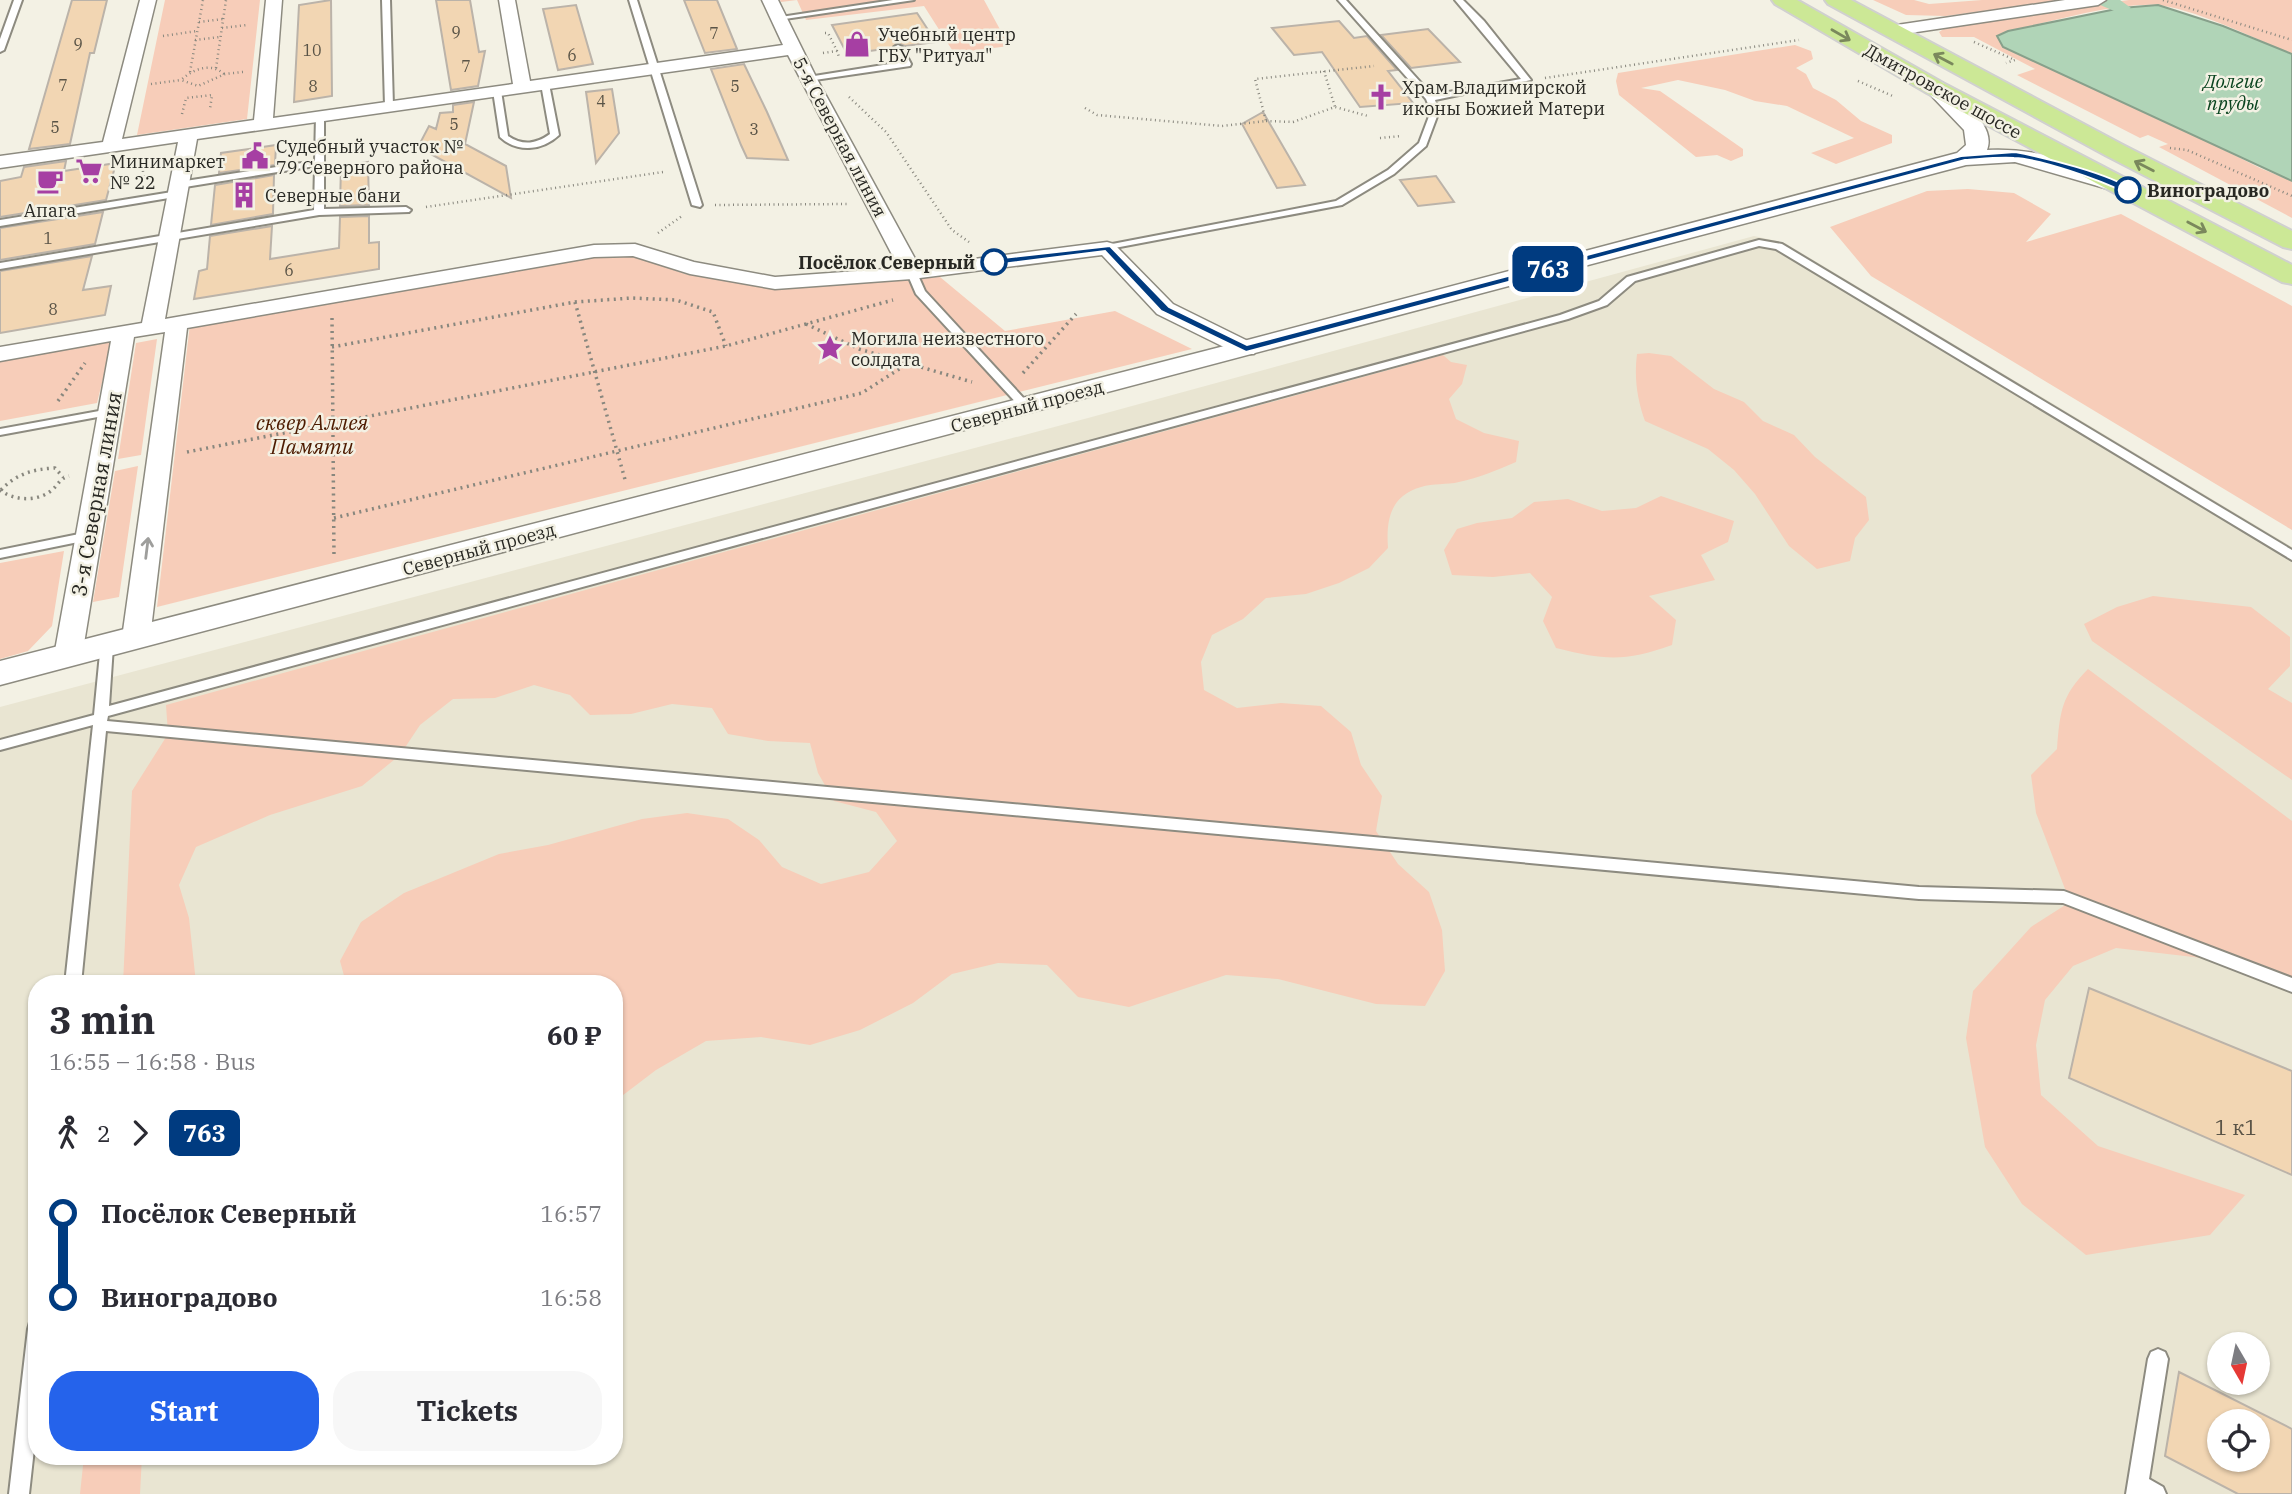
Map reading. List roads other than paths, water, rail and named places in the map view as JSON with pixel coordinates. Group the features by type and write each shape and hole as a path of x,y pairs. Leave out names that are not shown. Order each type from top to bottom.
{"highway":[{"name":"Дмитровское шоссе","path":"1782,0 1935,88 2292,276"},
{"name":"Дмитровское шоссе","path":"1835,0 2292,241"}],"street":[{"path":"111,146 148,0"},
{"path":"263,124 274,0"},
{"path":"507,0 522,88"},
{"name":"5-я Северная линия","path":"770,0 793,49 816,77 874,204 916,282"},
{"path":"1890,31 2098,0"},
{"path":"0,162 793,49"},
{"path":"1935,88 1975,128 1978,136 1977,147 1965,158"},
{"path":"152,327 178,190 198,133"},
{"name":"Северный проезд","path":"0,673 1017,397 1246,349 1965,158 2015,155 2115,184"},
{"path":"0,354 594,251 635,250 690,268 775,283 916,282 1107,248 1165,309 1246,349"},
{"path":"121,642 159,458 177,323"},
{"name":"3-я Северная линия","path":"68,656 110,412 115,333"}],"lane":[{"path":"0,50 18,0"},
{"path":"386,0 389,106"},
{"path":"634,0 696,205"},
{"path":"778,18 879,8 910,0"},
{"path":"1107,248 1339,203 1391,172 1423,144 1435,111 1430,98 1342,0"},
{"path":"1430,98 1527,80 1459,0"},
{"path":"816,77 907,64 898,47"},
{"path":"497,91 504,138 512,144 527,146 545,143 555,135 545,84"},
{"path":"319,212 320,116"},
{"path":"0,223 320,163"},
{"path":"0,266 319,212 406,210"},
{"path":"0,745 1564,317 1602,303 1631,279 1759,243 1779,246 2292,556"},
{"path":"916,282 1017,397"},
{"path":"0,432 110,412"},
{"path":"0,554 89,536"},
{"path":"74,975 101,719 121,642"},
{"path":"101,719 1919,893 2064,897 2292,985"},
{"path":"2157,1494 2136,1489 2158,1359"},
{"path":"19,1494 28,1412"}],"water":[{"name":"Долгие пруды","path":"2158,5 2223,26 2292,54 2292,181 2003,47 1997,36 2008,31 2121,8"}],"waterway":[{"path":"2105,0 2121,8"}],"place":[{"name":"Учебный центр ГБУ \"Ритуал\"","path":"857,44"},
{"name":"Храм Владимирской иконы Божией Матери","path":"1381,97"},
{"name":"Судебный участок № 79 Северного района","path":"255,156"},
{"name":"Минимаркет № 22","path":"89,171"},
{"name":"Апага","path":"50,181"},
{"name":"Виноградово","path":"2128,190"},
{"name":"Северные бани","path":"244,195"},
{"name":"Посёлок Северный","path":"994,262"},
{"name":"Могила неизвестного солдата","path":"830,348"}],"park label":[{"name":"сквер Аллея Памяти","path":"312,434"}]}
